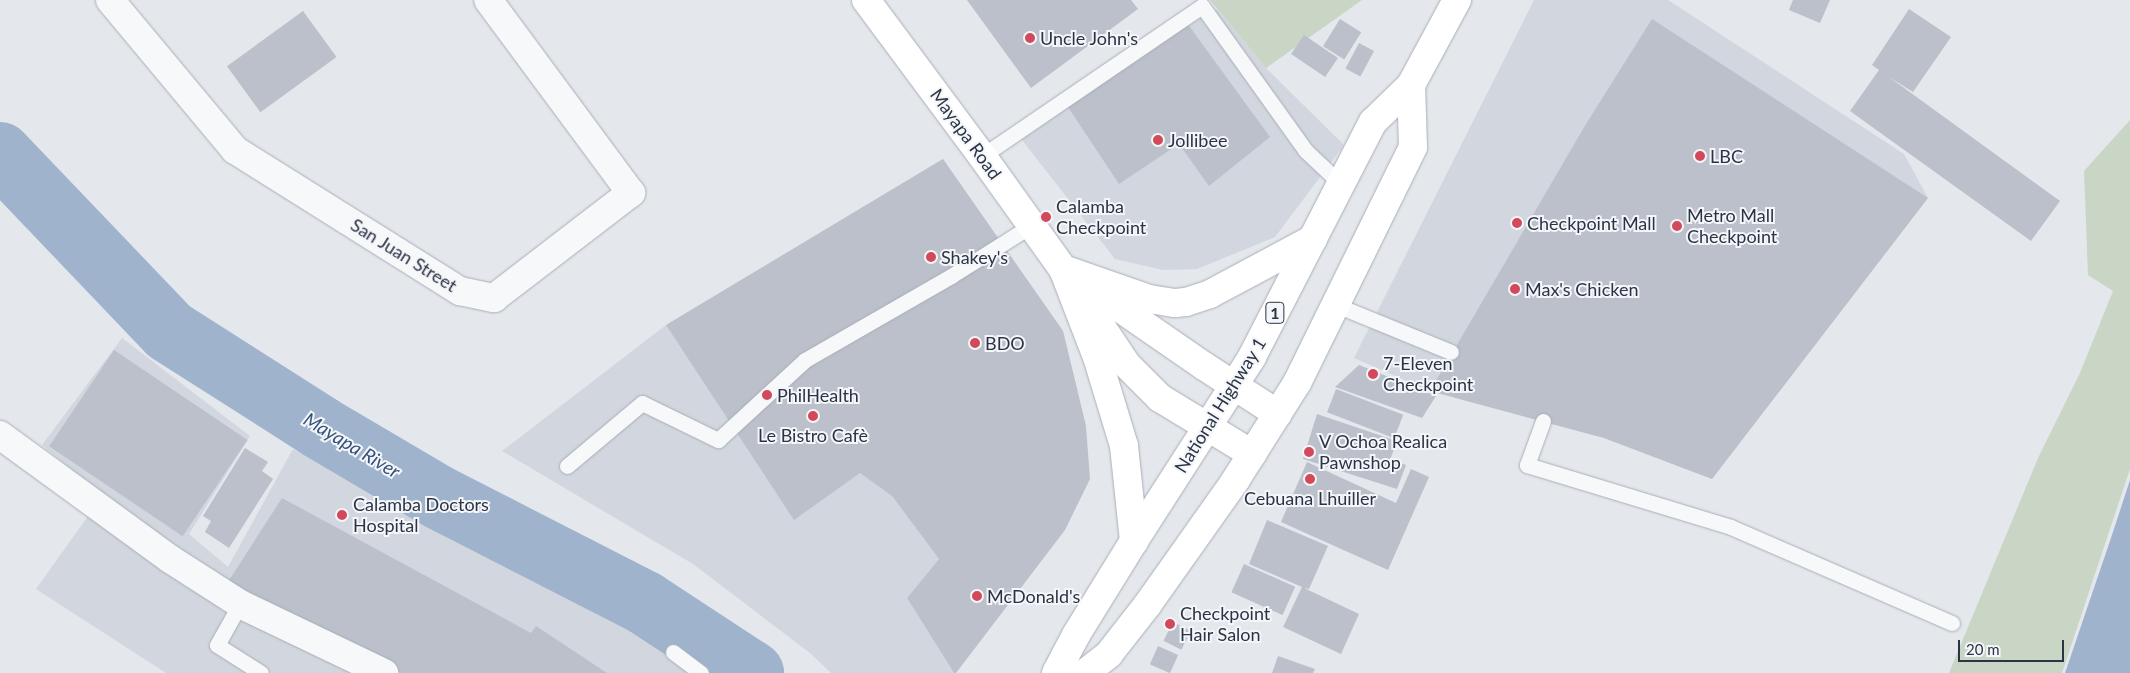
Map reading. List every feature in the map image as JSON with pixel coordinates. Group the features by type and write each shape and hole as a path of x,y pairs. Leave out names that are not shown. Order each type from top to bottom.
{"main road":[{"name":"Mayapa Road","path":"866,0 1032,225 1127,365 1160,398 1252,454"},
{"name":"National Highway 1","path":"1056,673 1076,636 1134,541 1252,357 1373,122 1411,85 1457,0"},
{"path":"1085,673 1109,654 1148,604 1252,454 1297,383 1413,147 1411,85"},
{"path":"1063,269 1149,299 1175,303 1186,302 1210,294 1313,239"},
{"name":"Mayapa Road","path":"1063,269 1278,414"},
{"path":"1063,269 1097,357 1124,446 1134,541"}],"street":[{"name":"San Juan Street","path":"110,0 235,150 460,291 494,298 631,193 488,0"},
{"path":"0,435 170,559 240,604 384,673"}],"lane":[{"path":"982,156 1202,6 1306,151 1342,185"},
{"path":"568,466 642,403 718,440 806,360 951,276 1032,225"},
{"path":"1336,305 1451,352"},
{"path":"1542,421 1527,465 1731,527 1952,623"},
{"path":"240,604 217,646 261,673"},
{"path":"672,652 701,673"}],"shaded area":[{"name":"Checkpoint Mall","path":"1534,0 1668,0 1904,154 1928,198 1712,479 1604,438 1430,391 1354,358"},
{"path":"1217,9 1266,68 1344,145 1275,237 1197,269 1163,270 1115,259 1012,127"},
{"path":"943,159 1063,331 1086,427 892,496 939,559 907,598 954,673 831,673 810,653 693,564 502,451 666,325"},
{"name":"Calamba Doctors Hospital","path":"122,338 250,436 189,534 228,567 293,449 670,633 729,673 166,673 36,589 103,495 42,445"}],"green space":[{"path":"1210,0 1362,0 1266,68"},
{"path":"2130,120 2130,469 2062,673 1949,673 2038,458 2080,373 2113,291 2088,275 2084,171"}],"water":[{"path":"2130,480 2130,673 2065,673 2112,535"}],"building":[{"path":"967,0 1131,0 1138,9 1031,88"},
{"path":"1793,0 1830,0 1820,23 1789,10"},
{"path":"1909,9 1951,37 1913,92 1889,77 2060,201 2031,241 1850,111 1879,70 1872,65"},
{"path":"303,11 337,57 260,112 227,66"},
{"path":"1340,19 1361,32 1344,59 1323,46"},
{"name":"Checkpoint Mall","path":"1652,19 1928,198 1712,479 1604,438 1430,391 1586,124"},
{"path":"1187,23 1270,137 1209,186 1179,144 1119,184 1060,95"},
{"path":"1304,35 1338,58 1325,77 1291,54"},
{"path":"1359,43 1374,51 1360,77 1345,69"},
{"path":"943,159 1063,331 1086,426 1090,479 1065,530 956,673 954,673 907,598 939,559 892,496 860,473 794,520 666,325"},
{"path":"114,350 247,440 183,536 49,446"},
{"path":"1359,365 1436,396 1422,418 1335,387"},
{"path":"1336,389 1403,415 1394,438 1327,412"},
{"path":"1317,414 1397,441 1390,460 1406,465 1397,489 1303,459"},
{"path":"245,448 268,462 262,471 273,479 229,548 205,532 211,521 203,516"},
{"path":"1307,462 1396,503 1411,469 1429,477 1388,570 1281,522"},
{"path":"282,498 531,633 536,626 607,673 401,673 228,582"},
{"path":"1267,520 1328,546 1309,589 1304,588 1359,614 1341,654 1283,627 1302,587 1249,564"},
{"path":"1244,564 1295,587 1283,615 1231,592"},
{"path":"1173,622 1191,631 1181,650 1163,641"},
{"path":"1158,646 1178,655 1170,673 1150,664"},
{"path":"1278,656 1315,669 1313,673 1272,673"}],"waterway":[{"name":"Mayapa River","path":"0,154 169,331 321,428 440,498 645,603 752,673"}],"place":[{"name":"Uncle John's","path":"1030,38"},
{"name":"Jollibee","path":"1158,140"},
{"name":"LBC","path":"1700,156"},
{"name":"Calamba Checkpoint","path":"1046,217"},
{"name":"Checkpoint Mall","path":"1517,223"},
{"name":"Metro Mall Checkpoint","path":"1677,226"},
{"name":"Shakey's","path":"931,257"},
{"name":"Max's Chicken","path":"1515,289"},
{"name":"BDO","path":"975,343"},
{"name":"7-Eleven Checkpoint","path":"1373,374"},
{"name":"PhilHealth","path":"767,395"},
{"name":"Le Bistro Cafè","path":"813,416"},
{"name":"V Ochoa Realica Pawnshop","path":"1309,452"},
{"name":"Cebuana Lhuiller","path":"1310,479"},
{"name":"Calamba Doctors Hospital","path":"342,515"},
{"name":"McDonald's","path":"977,596"},
{"name":"Checkpoint Hair Salon","path":"1170,624"}]}
